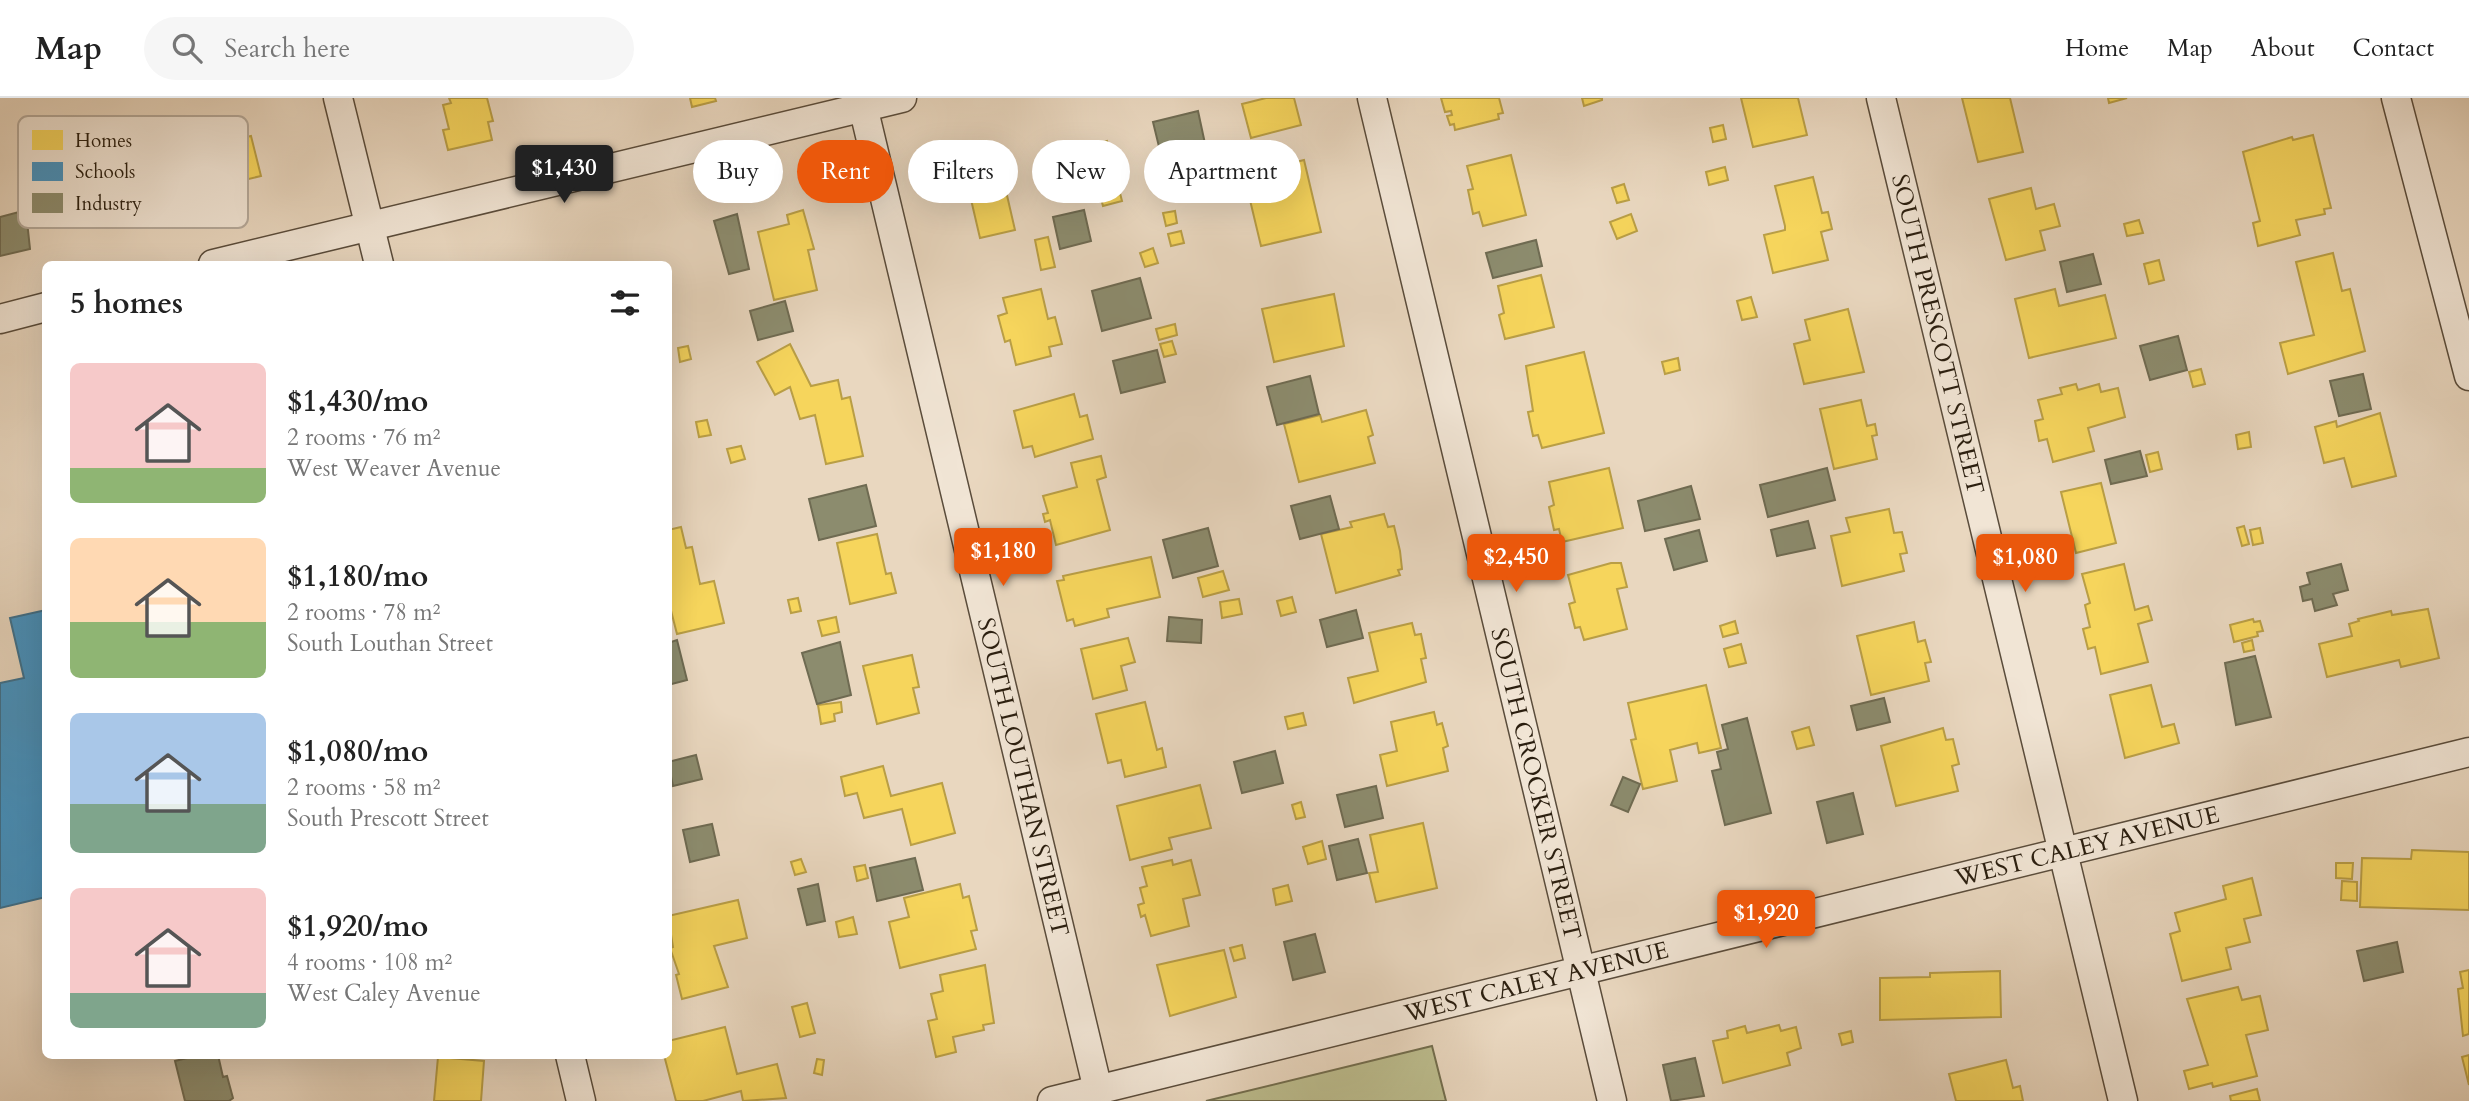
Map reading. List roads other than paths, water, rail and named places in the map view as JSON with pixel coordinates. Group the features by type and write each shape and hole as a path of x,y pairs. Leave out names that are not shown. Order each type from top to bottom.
{"street":[{"path":"338,98 378,261"},
{"path":"226,261 862,103 902,98"},
{"name":"SOUTH CROCKER STREET","path":"1372,98 1612,1101"},
{"name":"SOUTH PRESCOTT STREET","path":"1881,98 2123,1101"},
{"path":"2396,98 2469,376"},
{"name":"SOUTH LOUTHAN STREET","path":"862,103 1098,1090"},
{"path":"0,319 42,308"},
{"name":"WEST CALEY AVENUE","path":"1052,1101 2469,752"},
{"path":"571,1059 581,1101"}]}
